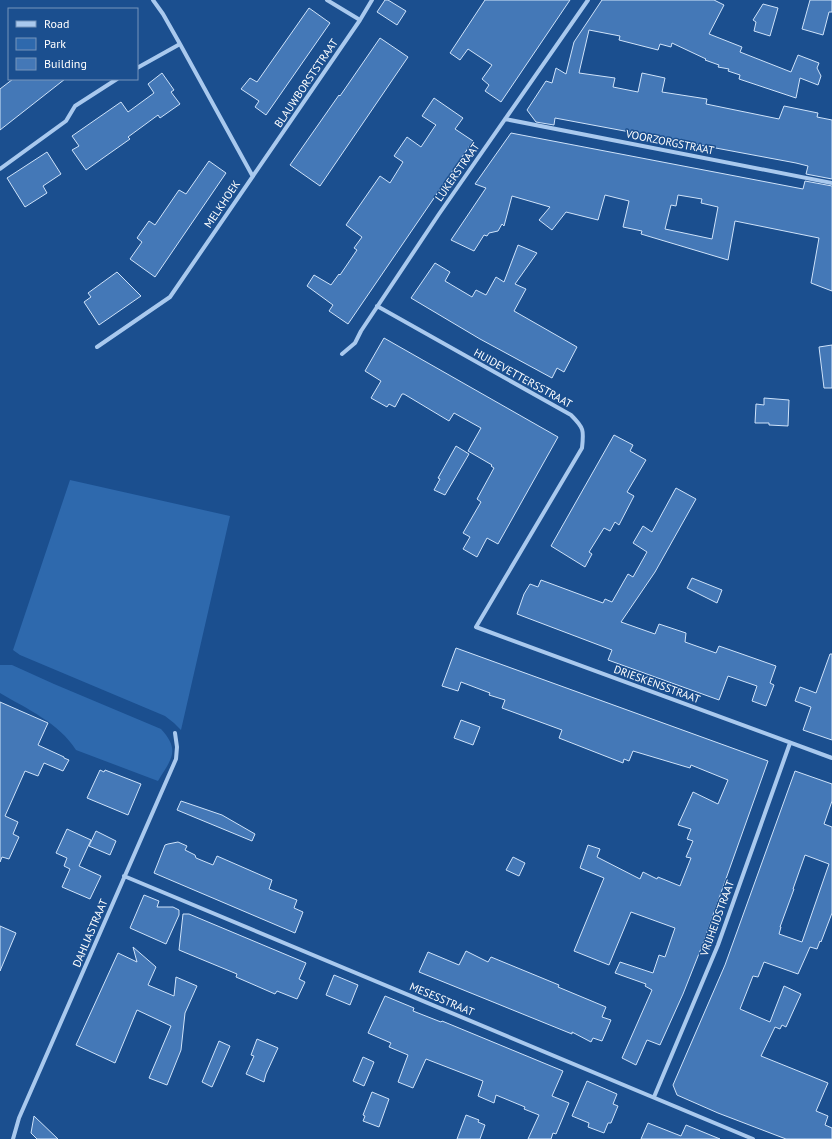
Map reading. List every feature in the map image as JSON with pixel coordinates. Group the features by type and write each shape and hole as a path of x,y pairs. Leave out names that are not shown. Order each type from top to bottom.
{"street":[{"name":"MELKHOEK","path":"97,347 170,297 252,175 180,44 153,0"},
{"path":"328,0 360,20"},
{"name":"BLAUWBORSTSTRAAT","path":"252,175 360,20 372,0"},
{"name":"LUKERSTRAAT","path":"342,354 355,343 377,306 588,0"},
{"path":"138,67 180,44"},
{"path":"0,169 66,121 75,106 115,80"},
{"name":"VOORZORGSTRAAT","path":"505,119 832,183"},
{"name":"HUIDEVETTERSSTRAAT","path":"377,306 571,415 582,426 584,435 582,448 476,627"},
{"name":"DRIESKENSSTRAAT","path":"476,627 832,758"},
{"name":"DAHLIASTRAAT","path":"13,1139 19,1118 176,759 177,747 175,733"},
{"name":"VRIJHEIDSTRAAT","path":"654,1097 718,945 790,743"},
{"name":"MESESSTRAAT","path":"124,876 753,1139"}],"green space":[{"path":"70,480 230,516 181,730 165,716 20,655 13,650"},
{"path":"0,665 12,665 161,729 171,743 172,755 167,767 158,781 76,750 69,740 52,724 0,693"}],"building":[{"path":"385,0 388,0 406,11 397,25 377,12"},
{"path":"485,0 570,0 501,102 485,91 489,85 482,79 492,65 468,49 460,60 450,53"},
{"path":"602,0 714,0 724,5 709,34 742,47 740,52 791,72 798,55 819,63 817,68 821,76 818,85 800,78 796,98 739,79 740,75 728,71 729,69 718,67 719,65 705,60 706,59 672,43 671,47 660,44 658,50 619,40 620,36 589,30 579,73 615,78 613,87 638,92 642,73 665,78 662,92 707,99 706,104 779,119 784,106 818,113 817,117 832,120 832,179 806,174 808,166 796,163 555,118 554,125 536,122 527,110 546,81 552,83 556,68 566,74 574,42"},
{"path":"810,0 832,0 832,12 829,12 823,35 802,29"},
{"path":"763,4 778,8 770,36 754,31 756,22 753,20"},
{"path":"309,8 330,23 266,115 255,107 259,101 241,89 250,78 257,82"},
{"path":"380,38 408,57 320,186 290,165"},
{"path":"162,73 174,90 171,92 180,104 160,118 158,115 128,137 130,139 86,170 72,150 79,146 72,136 121,102 128,112 154,93 148,84"},
{"path":"12,80 64,80 0,130 0,89"},
{"path":"434,98 463,118 455,129 473,141 348,324 329,311 333,305 307,286 314,275 331,285 339,274 340,275 357,250 354,248 362,237 346,225 380,176 390,183 403,162 394,156 407,137 421,147 436,125 422,116"},
{"path":"511,133 803,189 805,181 832,186 832,291 811,283 819,238 735,221 728,260 641,234 642,231 623,227 629,201 605,195 598,220 566,212 552,230 539,220 550,207 512,196 504,226 502,224 498,231 489,233 487,236 484,235 474,251 451,240 486,188 475,184","holes":["678,195 702,199 701,203 718,207 712,239 665,229 671,205 676,206"]},
{"path":"47,152 61,174 43,186 47,193 25,207 7,178"},
{"path":"209,161 226,173 155,277 130,259 142,242 137,238 149,221 155,225 179,190 186,194"},
{"path":"518,245 537,253 515,284 526,289 514,311 577,347 564,372 557,368 552,378 480,339 411,298 435,263 450,272 445,281 472,297 476,290 486,295 496,277 504,282"},
{"path":"117,272 141,296 99,325 84,302 91,297 88,293"},
{"path":"384,338 558,437 498,544 487,538 477,557 463,549 470,537 463,533 481,502 477,499 494,468 491,466 492,465 468,451 481,428 454,413 449,421 404,394 402,394 395,407 389,404 387,407 371,398 381,381 365,371"},
{"path":"832,345 832,388 824,388 819,347"},
{"path":"764,398 789,400 788,426 769,425 769,423 755,423 756,404 764,405"},
{"path":"614,435 633,445 630,451 646,460 627,492 634,496 619,525 615,522 610,531 604,528 589,552 592,554 585,567 551,546"},
{"path":"456,446 469,454 445,495 434,490 440,479 438,478"},
{"path":"676,488 696,499 655,572 621,622 655,634 659,624 686,633 685,642 716,653 719,646 776,666 770,683 774,685 766,706 752,701 757,686 728,676 719,700 608,660 612,650 517,614 524,594 530,584 538,587 541,580 603,603 605,599 612,602 628,574 633,577 647,552 633,543 643,526 652,532"},
{"path":"692,578 722,590 717,603 687,588"},
{"path":"456,648 768,761 702,946 683,994 660,1045 647,1040 636,1065 622,1058 652,990 645,986 646,984 615,973 620,962 653,973 659,955 665,957 675,928 631,912 609,965 574,951 604,878 580,868 588,845 600,849 597,857 640,879 643,872 657,879 658,877 680,886 691,858 686,857 693,841 687,839 691,829 678,825 693,792 718,804 728,780 691,765 690,768 633,751 629,761 624,759 623,763 559,738 562,730 502,708 505,700 489,695 490,693 461,682 458,691 442,686"},
{"path":"830,654 832,654 832,740 803,730 811,707 795,701 800,687 816,693"},
{"path":"0,702 48,723 38,745 69,760 63,771 44,763 38,776 25,771 5,816 18,822 13,834 19,837 9,859 2,857 0,862"},
{"path":"461,720 480,727 473,745 454,738"},
{"path":"100,770 104,772 105,770 141,784 128,815 87,798"},
{"path":"795,771 832,784 832,801 824,824 832,827 832,913 821,942 820,941 817,949 810,947 798,974 764,962 758,977 753,976 740,1009 770,1022 784,986 801,994 786,1027 782,1025 780,1029 775,1027 761,1056 828,1083 816,1111 828,1116 825,1125 832,1128 832,1139 786,1139 718,1113 677,1095 673,1085 725,965","holes":["805,855 829,864 802,942 779,934 780,927"]},
{"path":"181,801 222,815 255,834 252,841 177,810"},
{"path":"67,829 91,840 79,866 101,876 90,899 62,887 70,869 64,866 67,858 56,853"},
{"path":"96,831 116,841 110,855 89,846"},
{"path":"178,842 187,846 185,850 195,855 196,858 213,865 217,856 272,880 269,889 297,900 294,908 303,912 295,933 154,873 165,845"},
{"path":"513,857 525,863 519,876 506,870"},
{"path":"144,895 159,901 157,907 173,907 179,910 179,915 166,944 130,928"},
{"path":"183,914 189,914 306,963 299,979 305,982 297,999 277,991 275,994 236,977 237,974 179,950"},
{"path":"0,926 16,933 0,971"},
{"path":"133,947 156,967 148,985 174,996 176,977 197,986 185,1013 181,1050 167,1085 149,1078 171,1026 137,1010 115,1063 76,1045 118,953 137,962"},
{"path":"466,951 488,962 491,957 559,985 558,987 606,1007 602,1017 611,1020 602,1041 593,1038 591,1042 572,1032 572,1034 419,972 428,952 459,965"},
{"path":"334,975 358,985 350,1005 326,995"},
{"path":"385,996 414,1008 413,1011 441,1022 442,1021 563,1071 552,1096 569,1103 556,1134 553,1133 551,1139 528,1139 539,1115 524,1109 525,1107 496,1095 494,1103 478,1096 483,1081 426,1059 413,1088 398,1082 408,1055 389,1047 391,1043 368,1033"},
{"path":"257,1039 278,1048 264,1082 246,1074 254,1056 251,1055"},
{"path":"219,1041 230,1046 212,1087 202,1082"},
{"path":"363,1057 374,1062 364,1086 353,1081"},
{"path":"587,1081 617,1094 613,1104 618,1106 611,1123 608,1123 604,1133 588,1127 589,1123 572,1116"},
{"path":"372,1092 389,1099 379,1127 363,1121 365,1116 363,1115"},
{"path":"466,1115 479,1120 478,1122 485,1125 480,1139 457,1139"},
{"path":"34,1116 58,1139 37,1139 31,1133"},
{"path":"648,1123 681,1136 686,1125 720,1139 641,1139"}]}
